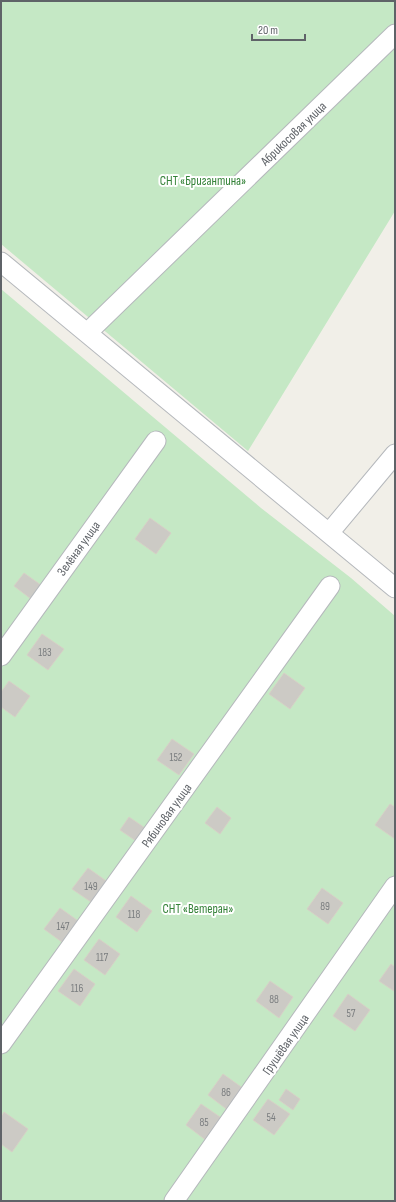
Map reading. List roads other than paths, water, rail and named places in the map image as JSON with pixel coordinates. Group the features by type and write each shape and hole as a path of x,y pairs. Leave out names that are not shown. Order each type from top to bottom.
{"street":[{"name":"Абрикосовая улица","path":"87,333 395,34"},
{"path":"1,262 395,588"},
{"name":"Зелёная улица","path":"1,656 156,441"},
{"path":"329,533 395,454"},
{"name":"Рябиновая улица","path":"1,1044 330,586"},
{"name":"Грушёвая улица","path":"174,1201 395,886"}],"park label":[{"name":"СНТ «Бригантина»","path":"203,180"},
{"name":"СНТ «Ветеран»","path":"198,908"}]}
